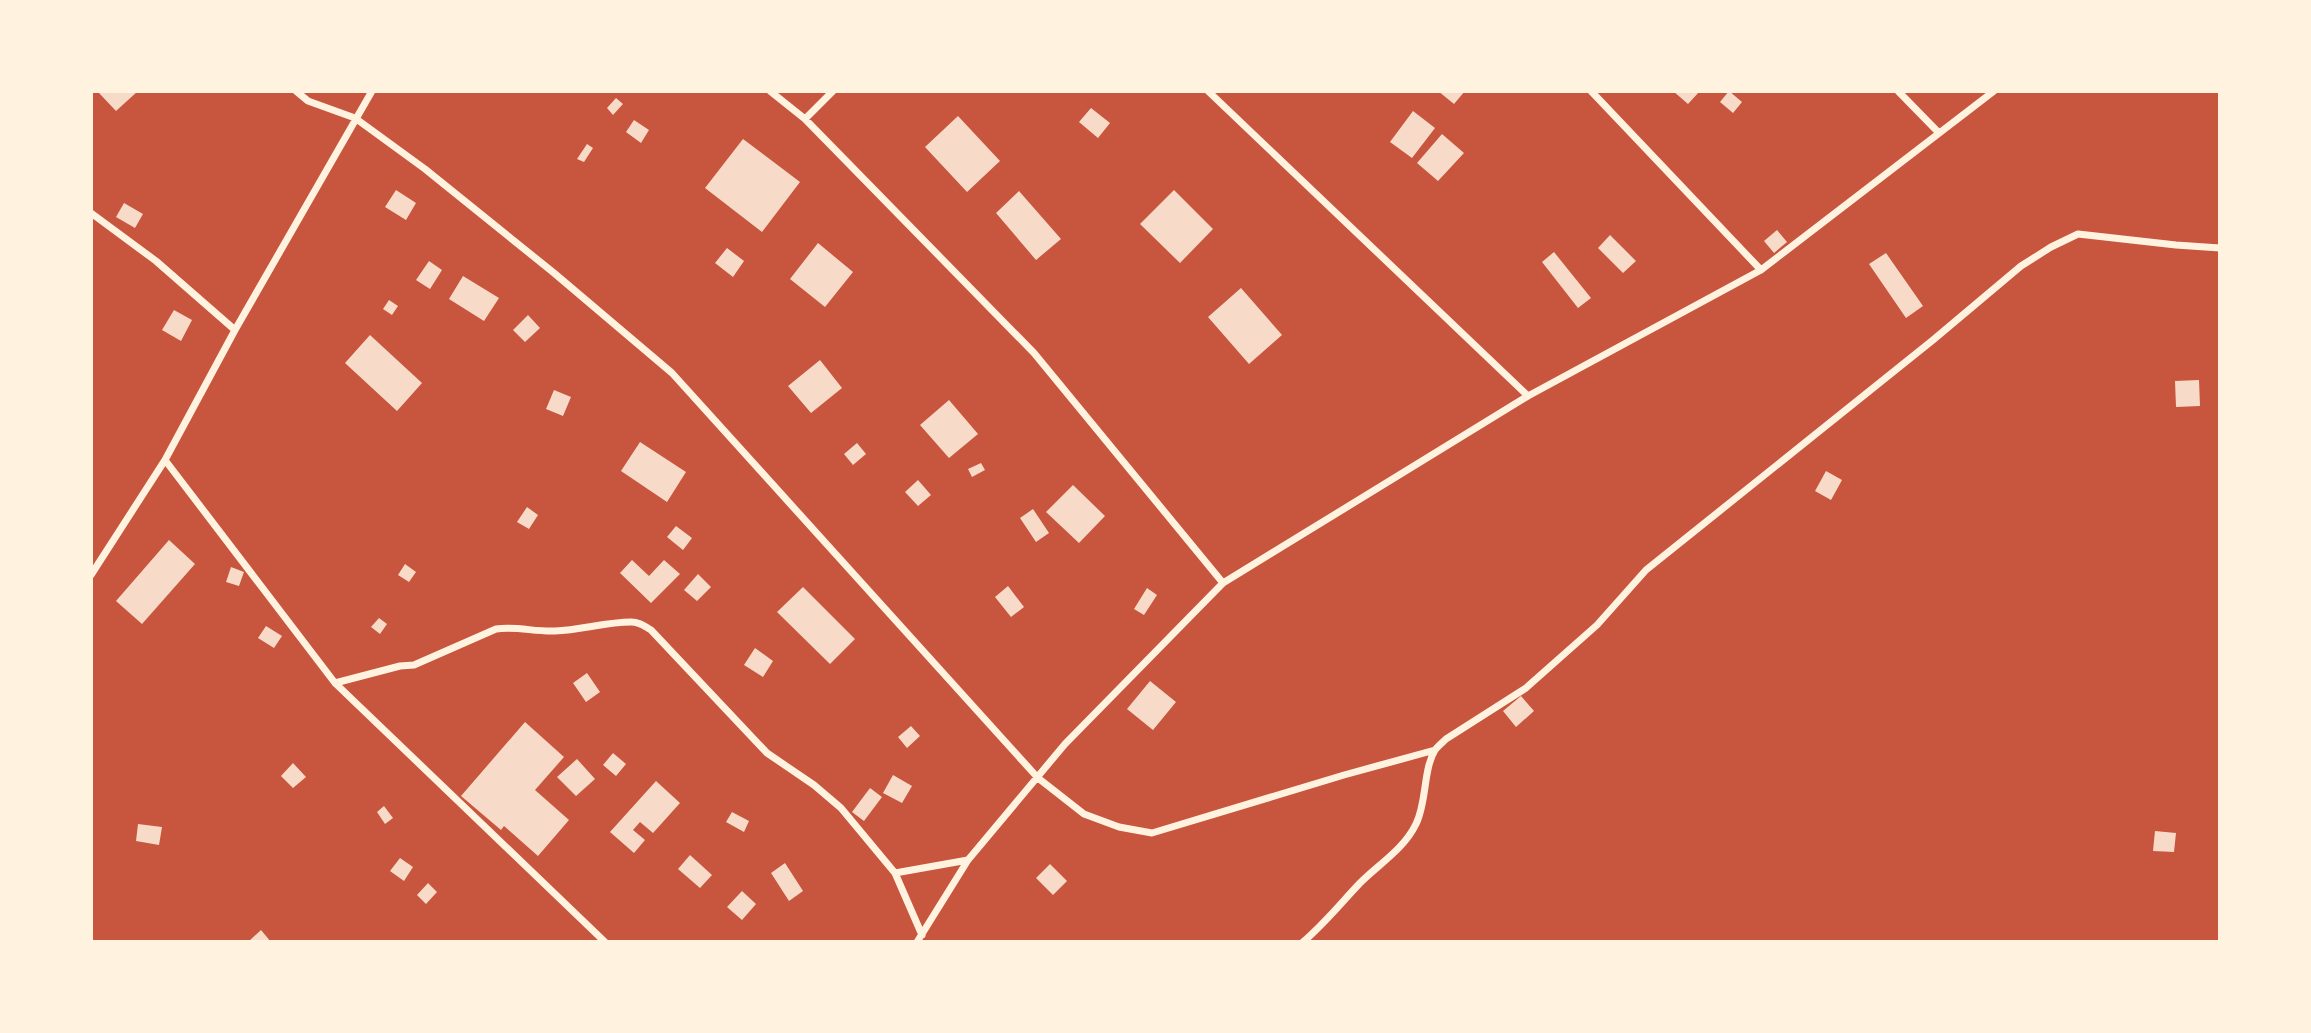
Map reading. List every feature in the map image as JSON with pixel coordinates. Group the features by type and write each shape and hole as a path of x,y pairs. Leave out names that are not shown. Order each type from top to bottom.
{"street":[{"path":"296,91 308,101 355,118 425,169 544,264 672,373 1038,779 1084,814 1119,827 1152,834 1435,750"},
{"path":"91,575 165,460 235,330 372,91"},
{"path":"770,91 805,119 1034,353 1223,583"},
{"path":"805,119 833,91"},
{"path":"1208,91 1528,397"},
{"path":"1591,91 1761,271"},
{"path":"1898,91 1939,133"},
{"path":"917,942 968,860 1065,744 1223,583 1528,397 1761,271 1994,91"},
{"path":"91,213 156,261 235,330"},
{"path":"1303,942 1361,882 1401,847 1416,824 1435,750 1446,739 1526,688 1597,625 1646,570 1933,340 2021,265 2078,234 2176,246 2220,248"},
{"path":"165,460 335,683 605,942"},
{"path":"335,683 400,666 414,665 496,629 509,627 554,631 640,623 651,630 767,753 814,785 841,808 895,873 922,935"},
{"path":"895,873 968,860"}],"building":[{"path":"138,91 116,111 99,93"},
{"path":"1438,91 1465,91 1454,104"},
{"path":"1673,91 1700,91 1688,104"},
{"path":"1729,91 1742,102 1733,113 1720,102"},
{"path":"616,98 623,104 613,115 607,108"},
{"path":"1091,108 1110,123 1098,138 1079,122"},
{"path":"1413,111 1435,128 1412,158 1390,142"},
{"path":"958,116 1000,161 967,192 925,147"},
{"path":"634,120 649,130 641,143 626,132"},
{"path":"1442,134 1464,153 1438,181 1417,163"},
{"path":"743,139 800,182 762,232 705,188"},
{"path":"587,144 593,148 584,162 577,159"},
{"path":"396,190 416,203 406,220 385,207"},
{"path":"1174,190 1213,229 1180,263 1140,224"},
{"path":"1019,191 1061,239 1036,260 996,213"},
{"path":"124,203 143,214 135,228 116,217"},
{"path":"1777,230 1787,242 1774,253 1764,241"},
{"path":"1610,235 1636,261 1623,273 1598,248"},
{"path":"818,243 853,272 825,307 790,279"},
{"path":"727,248 744,261 733,277 715,263"},
{"path":"1554,252 1591,298 1578,308 1542,262"},
{"path":"1886,253 1923,306 1906,318 1869,264"},
{"path":"429,261 442,270 430,289 416,280"},
{"path":"463,276 499,298 484,321 449,299"},
{"path":"1241,288 1282,335 1249,364 1208,317"},
{"path":"389,300 398,306 392,315 383,309"},
{"path":"174,310 192,320 181,341 162,330"},
{"path":"528,315 540,328 525,342 513,330"},
{"path":"370,335 422,383 397,411 345,363"},
{"path":"820,360 842,388 811,413 788,386"},
{"path":"2199,380 2200,406 2176,407 2175,381"},
{"path":"554,390 571,397 563,416 546,409"},
{"path":"949,400 978,434 949,458 920,425"},
{"path":"640,442 686,472 667,502 621,471"},
{"path":"857,443 866,454 853,465 844,454"},
{"path":"981,463 985,470 972,477 968,469"},
{"path":"1826,471 1842,480 1831,500 1815,491"},
{"path":"918,480 931,495 918,506 905,492"},
{"path":"1073,485 1105,516 1079,543 1046,512"},
{"path":"527,507 538,515 529,529 517,522"},
{"path":"1033,509 1049,533 1036,542 1020,518"},
{"path":"676,526 692,538 683,550 667,537"},
{"path":"169,540 195,564 142,624 116,601"},
{"path":"632,560 649,576 664,560 680,574 651,603 620,573"},
{"path":"405,564 416,572 409,582 398,575"},
{"path":"231,567 244,572 239,586 226,582"},
{"path":"698,574 711,587 697,601 684,590"},
{"path":"1008,586 1024,607 1011,617 995,597"},
{"path":"803,587 855,639 830,664 777,612"},
{"path":"1147,588 1157,595 1144,615 1134,609"},
{"path":"379,618 387,624 380,634 371,627"},
{"path":"266,626 282,636 274,648 258,638"},
{"path":"755,648 773,661 763,677 744,665"},
{"path":"587,673 600,692 586,702 573,683"},
{"path":"1150,681 1176,702 1153,730 1127,709"},
{"path":"1521,696 1534,711 1516,727 1503,711"},
{"path":"525,722 564,757 535,790 569,820 538,856 504,826 501,830 461,796"},
{"path":"911,726 920,736 907,748 898,737"},
{"path":"613,753 626,764 616,776 603,765"},
{"path":"577,759 595,779 576,796 557,777"},
{"path":"293,763 306,777 293,788 281,776"},
{"path":"893,775 912,786 902,803 883,793"},
{"path":"656,781 680,803 653,833 640,822 633,830 645,840 634,853 610,832"},
{"path":"870,788 882,797 864,821 852,812"},
{"path":"384,806 393,818 385,824 377,812"},
{"path":"732,812 749,821 744,832 726,822"},
{"path":"138,824 162,827 159,845 136,841"},
{"path":"2155,831 2176,833 2174,852 2153,851"},
{"path":"690,855 712,875 700,888 678,869"},
{"path":"400,858 413,867 404,881 390,871"},
{"path":"785,863 803,891 789,901 771,873"},
{"path":"1050,864 1067,881 1053,895 1036,878"},
{"path":"428,883 437,892 426,904 417,895"},
{"path":"742,891 756,904 742,920 727,907"},
{"path":"261,930 271,942 248,942"}]}
